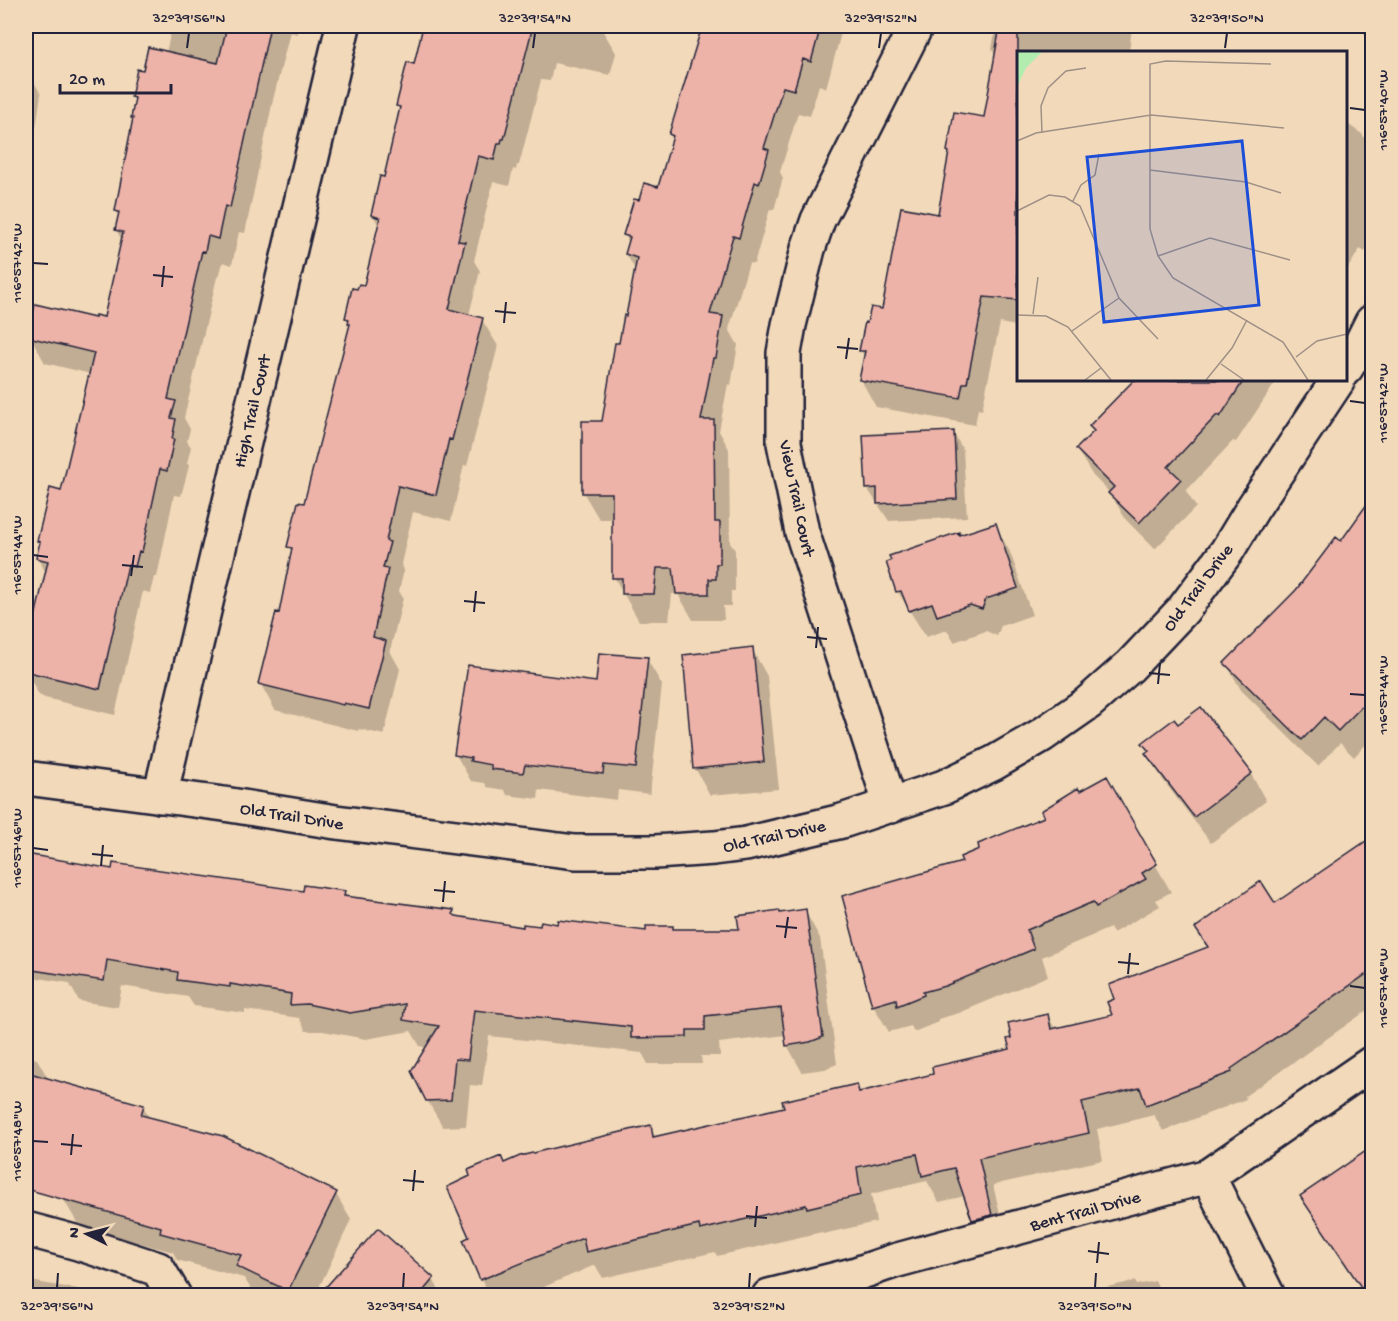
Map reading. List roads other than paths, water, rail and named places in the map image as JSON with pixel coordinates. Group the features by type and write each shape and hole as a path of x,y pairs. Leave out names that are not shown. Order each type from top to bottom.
{"street":[{"name":"High Trail Court","path":"160,796 343,26"},
{"name":"View Trail Court","path":"891,806 802,532 784,443 784,353 808,249 818,220 916,26"},
{"path":"1347,366 1372,322"},
{"name":"Old Trail Drive","path":"26,778 224,804 336,822 575,852 655,852 746,844 842,821 944,787 1004,758 1088,703 1130,666 1183,610 1227,551 1252,508 1337,381"},
{"name":"Bent Trail Drive","path":"769,1296 853,1275 894,1261 1208,1176 1372,1063"},
{"path":"1208,1176 1268,1296"},
{"path":"26,1229 158,1269 174,1296"}]}
